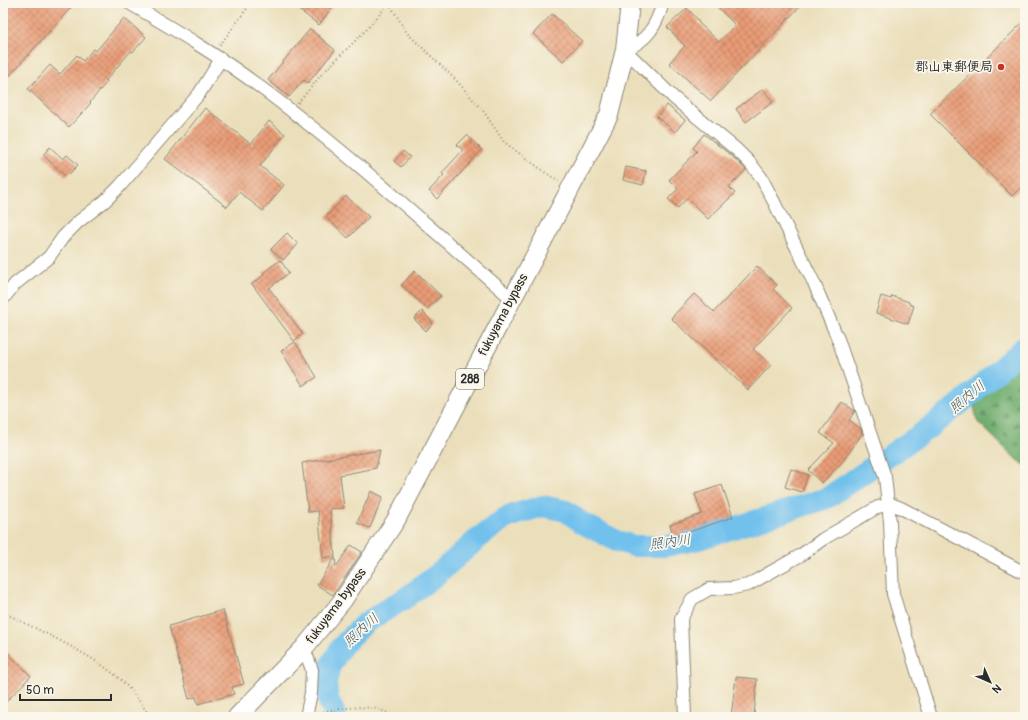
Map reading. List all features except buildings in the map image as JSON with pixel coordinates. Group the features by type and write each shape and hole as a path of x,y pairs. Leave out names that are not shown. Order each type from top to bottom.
{"highway":[{"name":"fukuyama bypass","path":"237,717 304,648 343,600 396,520 572,188 609,115 625,50 630,3"}],"street":[{"path":"129,3 192,40 291,111 512,299"},
{"path":"663,3 658,19 644,39 625,50 674,98 737,150 761,177 814,283 838,339 881,461 885,477 888,505 893,594 931,717"},
{"path":"3,299 16,284 48,257 78,222 105,201 120,186 199,94 217,57"},
{"path":"684,717 681,619 692,599 709,589 733,588 748,585 801,555 823,539 878,508 888,505 901,508 1025,573"},
{"path":"304,648 312,670 312,715"}],"path":[{"path":"217,57 251,3"},
{"path":"291,111 322,74 368,28 389,3 407,33 454,79 484,112 504,142 546,173 572,188"},
{"path":"3,612 94,661 121,681 140,701 150,717"},
{"path":"312,715 351,706 371,707 387,712 395,717"}],"green space":[{"path":"1025,355 1025,465 1017,460 977,421 972,397"}],"waterway":[{"name":"照内川","path":"336,717 328,699 326,683 329,668 342,646 365,623 404,599 434,577 481,536 504,519 543,506 566,511 582,523 617,541 634,546 665,546 699,539 827,498 922,433 960,404 1025,346"}],"place":[{"name":"郡山東郵便局","path":"1001,67"}]}
